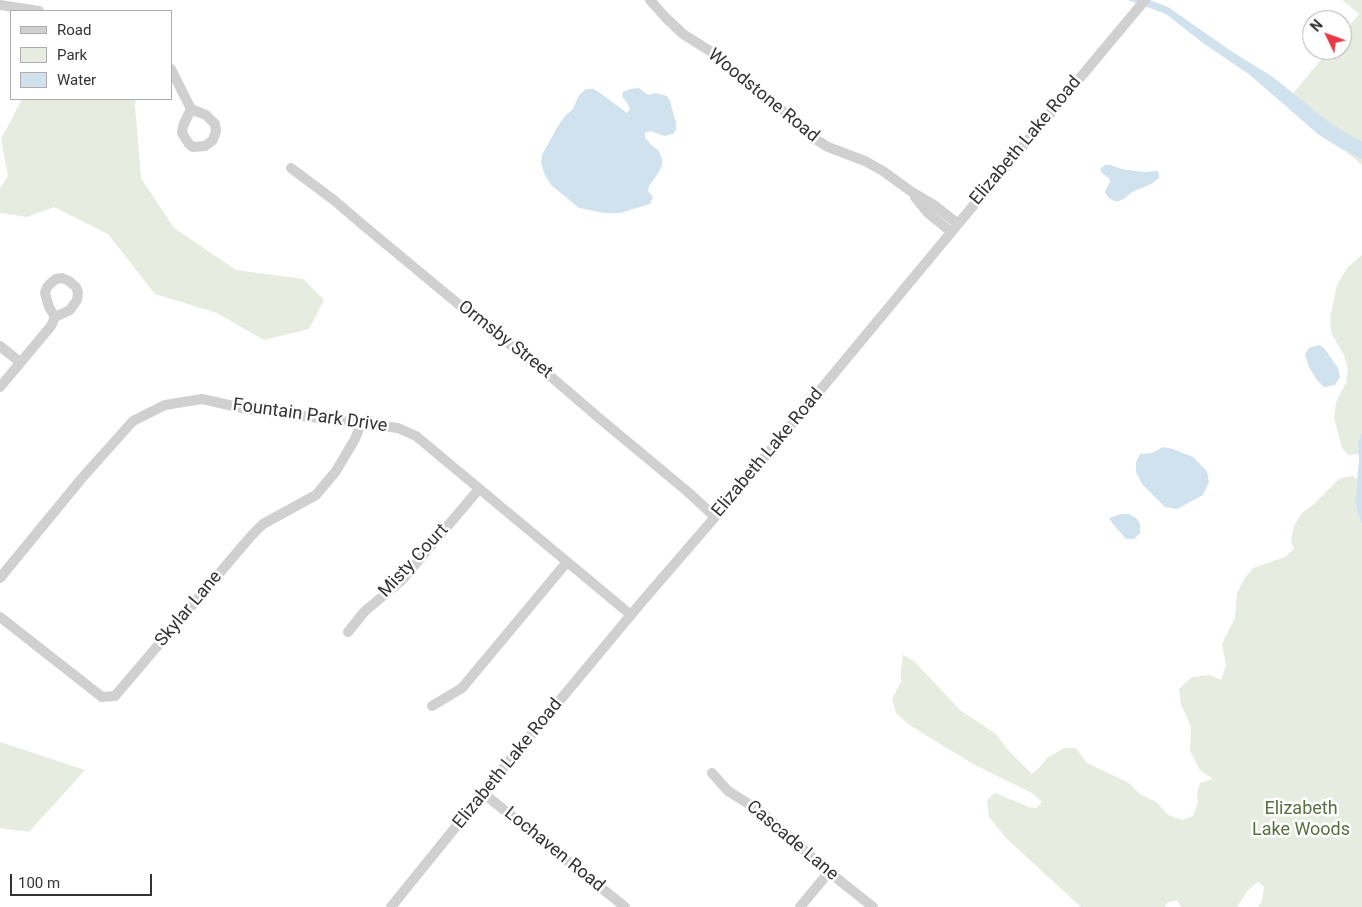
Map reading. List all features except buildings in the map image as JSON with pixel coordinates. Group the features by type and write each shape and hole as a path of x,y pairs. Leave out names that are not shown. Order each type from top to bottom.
{"street":[{"name":"Woodstone Road","path":"650,0 683,34 710,52 752,88 789,115 812,137 828,147 864,161 898,182 912,192 928,213 954,228"},
{"name":"Elizabeth Lake Road","path":"391,907 483,793 1145,0"},
{"path":"0,6 31,10"},
{"path":"172,71 191,109"},
{"name":"Ormsby Street","path":"291,168 335,201 457,303 550,375 715,517"},
{"path":"0,387 51,326 55,317"},
{"path":"0,346 20,362"},
{"name":"Fountain Park Drive","path":"0,578 82,478 133,421 165,405 202,399 247,409 398,428 416,436 631,615"},
{"name":"Skylar Lane","path":"0,617 102,698 115,696 263,524 316,495 336,471 356,439 361,424"},
{"name":"Misty Court","path":"348,632 365,611 401,581 479,489"},
{"path":"432,706 462,688 567,562"},
{"name":"Cascade Lane","path":"712,773 728,791 760,811 829,872 873,907"},
{"name":"Lochaven Road","path":"483,793 625,907"},
{"path":"800,907 829,872"}],"green space":[{"path":"1342,0 1362,0 1362,165 1286,102 1321,60 1352,60 1352,23 1359,14"},
{"path":"21,100 136,100 141,178 174,228 236,270 303,279 324,300 309,329 264,340 217,313 155,294 108,234 54,207 27,217 0,213 0,188 8,176 1,139"},
{"path":"1362,255 1362,432 1358,442 1359,454 1348,455 1342,448 1334,418 1336,402 1346,383 1348,369 1344,355 1331,333 1330,318 1337,285 1347,268"},
{"name":"Elizabeth Lake Woods","path":"1352,476 1357,479 1355,502 1362,525 1362,907 1258,907 1262,901 1264,887 1258,882 1248,890 1237,907 1182,907 1176,900 1167,903 1165,907 1081,907 1007,839 989,817 987,800 995,793 1029,807 1037,808 1042,802 1032,793 975,765 927,736 896,713 892,699 901,682 903,655 914,661 960,710 996,734 1006,748 1032,774 1047,758 1064,748 1076,748 1087,763 1129,783 1140,794 1156,802 1168,815 1182,820 1193,816 1198,802 1197,793 1200,783 1213,779 1200,770 1190,751 1191,727 1181,704 1179,689 1192,677 1210,675 1221,680 1226,665 1222,644 1235,618 1237,593 1245,578 1253,568 1285,557 1294,549 1291,541 1294,526 1302,513 1314,504 1340,478"},
{"path":"0,742 85,770 29,832 0,828"}],"water":[{"path":"1128,0 1150,0 1168,7 1231,51 1273,77 1326,120 1347,134 1362,141 1362,159 1319,135 1250,75 1203,43 1166,14"},
{"path":"639,88 648,95 656,93 667,96 676,123 676,130 673,134 664,136 651,131 645,133 645,137 658,150 662,158 659,172 649,186 648,191 653,197 650,204 620,213 605,213 579,208 551,185 544,173 541,162 542,155 558,126 573,109 579,95 586,89 594,89 627,113 630,109 622,96 623,92"},
{"path":"1105,165 1135,171 1157,171 1159,178 1151,184 1132,192 1124,199 1115,201 1105,193 1110,182 1109,178 1100,169"},
{"path":"1319,345 1324,348 1338,368 1340,377 1335,385 1324,387 1309,367 1305,354 1309,348"},
{"path":"1362,432 1362,525 1355,502 1359,460 1358,442"},
{"path":"1163,447 1193,457 1207,471 1209,482 1203,495 1177,509 1165,507 1142,484 1136,472 1136,462 1140,454 1152,453"},
{"path":"1121,514 1129,514 1136,518 1140,524 1140,533 1134,539 1126,539 1109,518"}]}
